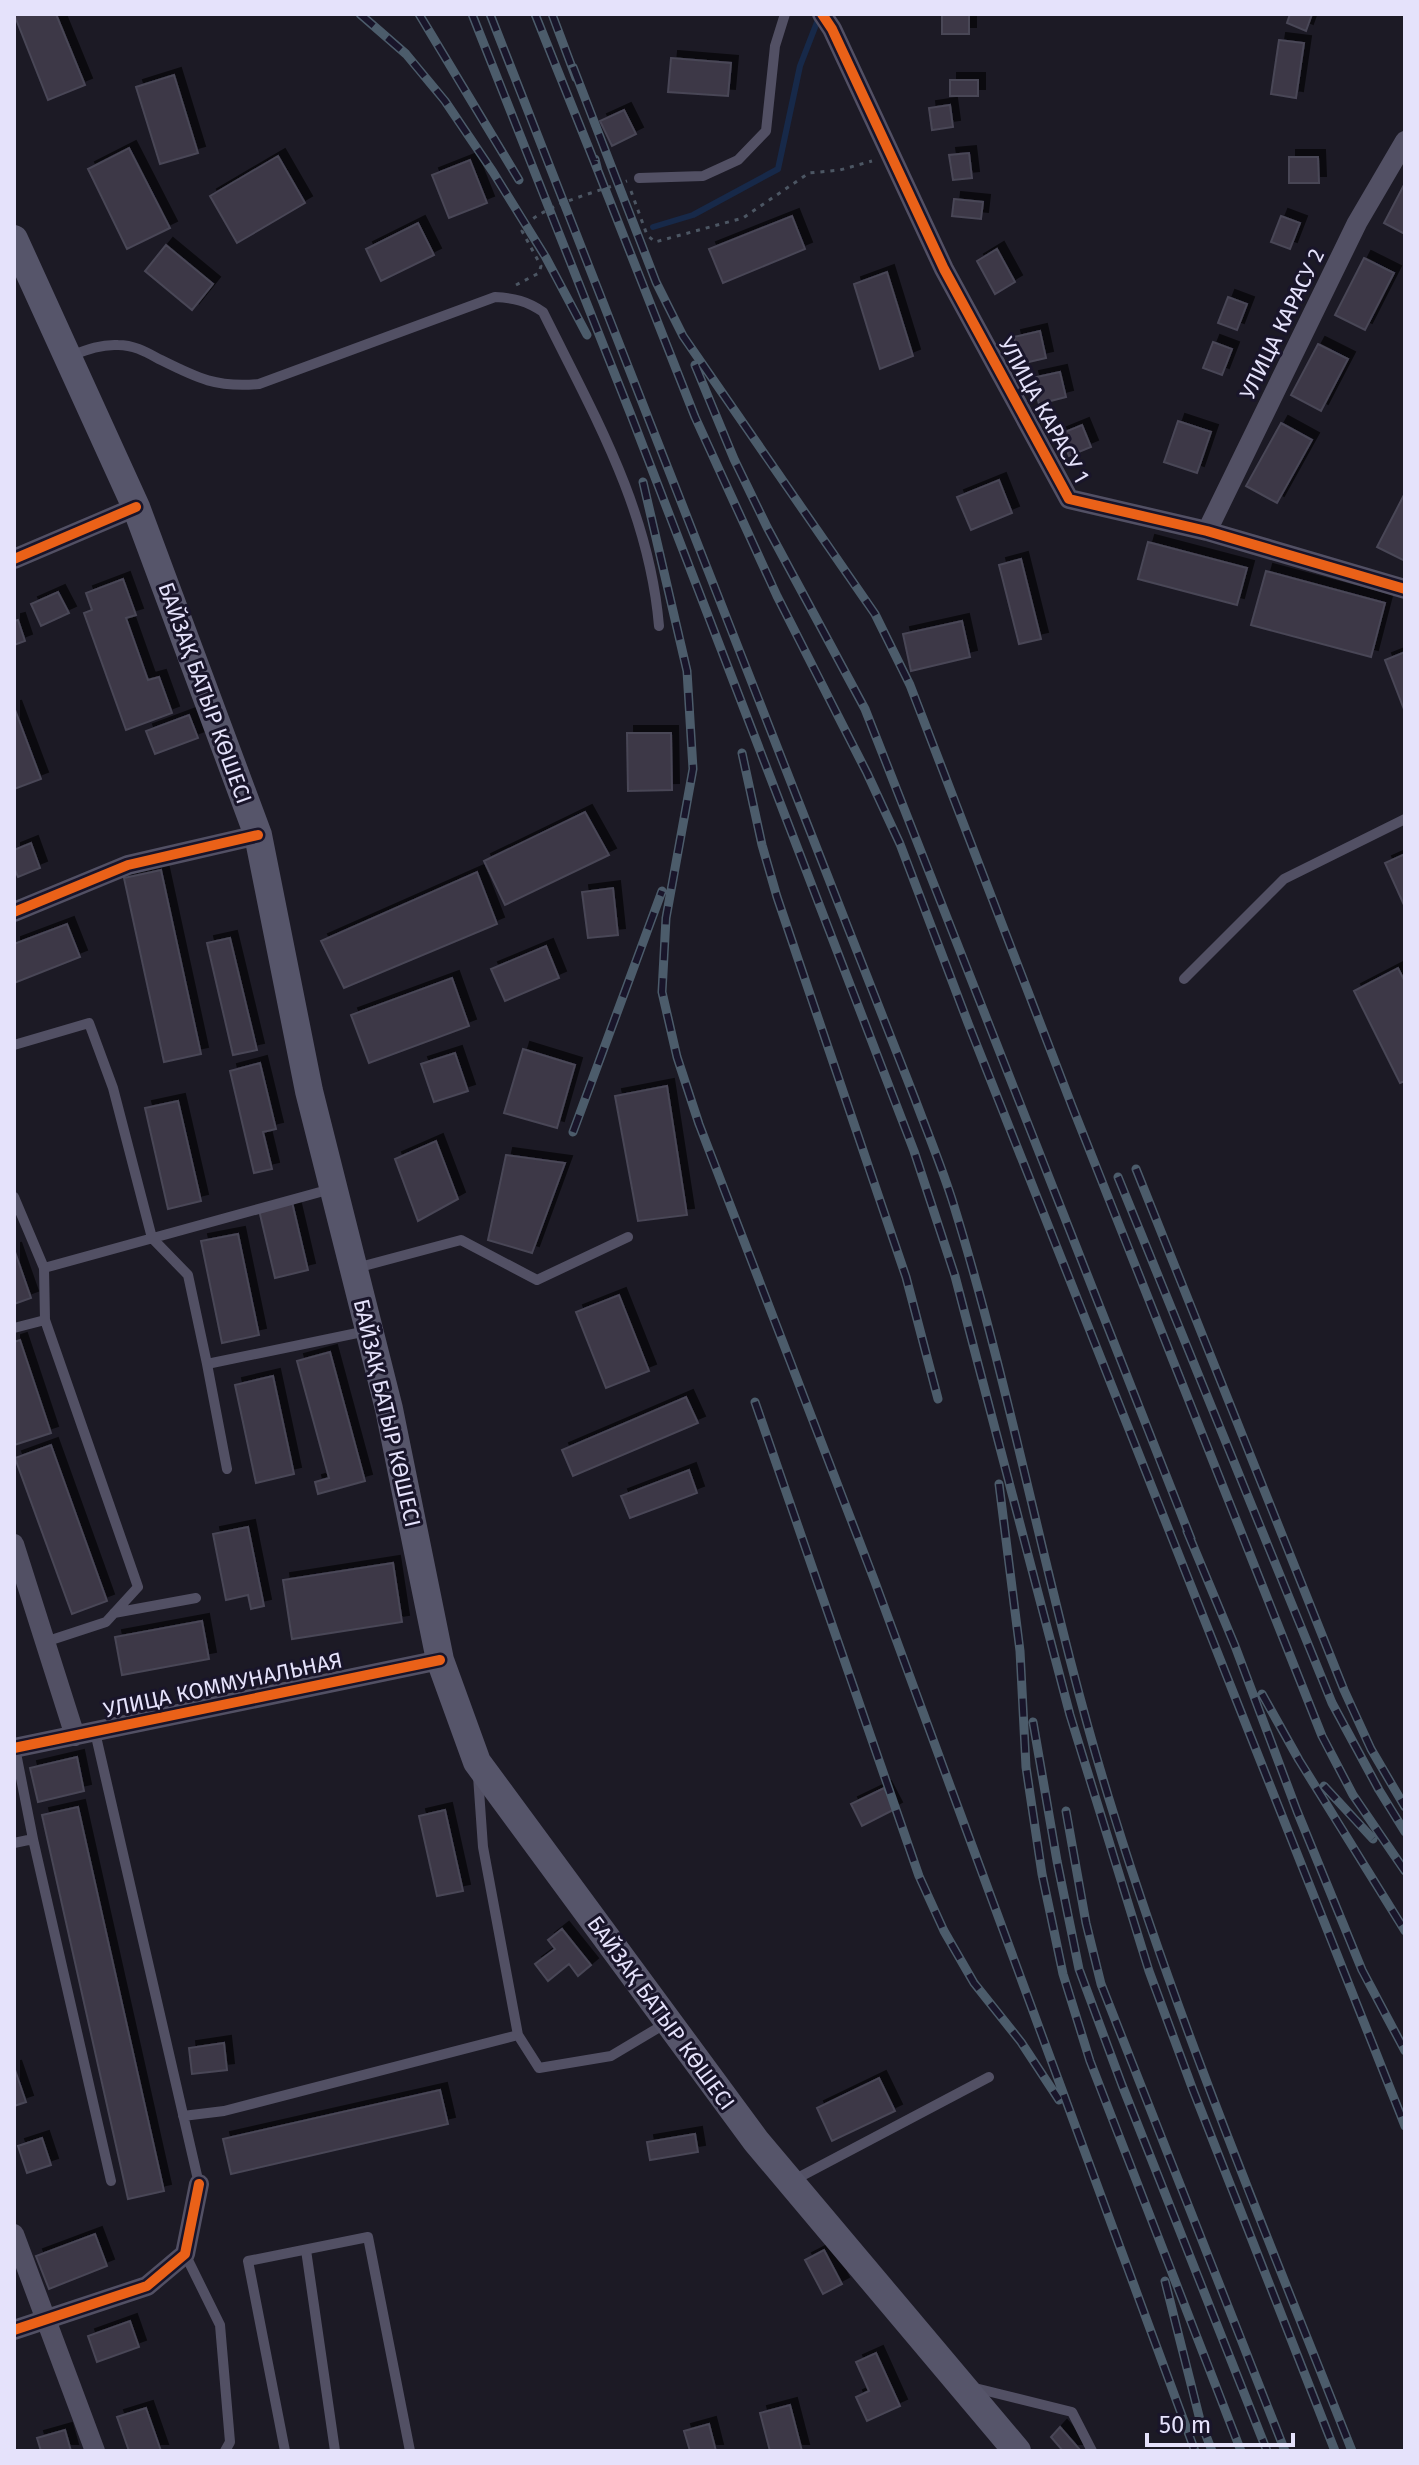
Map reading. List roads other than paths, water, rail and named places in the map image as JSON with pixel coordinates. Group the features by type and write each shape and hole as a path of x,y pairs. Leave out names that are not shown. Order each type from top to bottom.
{"main road":[{"name":"БАЙЗАҚ БАТЫР КӨШЕСІ","path":"14,239 136,507 258,835 309,1091 389,1409 440,1660 477,1762 756,2141 1017,2451"}],"street":[{"name":"УЛИЦА КАРАСУ 1","path":"832,19 944,269 1069,499 1207,531 1405,589"},
{"name":"УЛИЦА КАРАСУ 2","path":"1207,531 1357,223 1405,141"},
{"path":"14,559 136,507"},
{"path":"14,912 128,865 258,835"},
{"path":"14,1544 75,1736"},
{"name":"УЛИЦА КОММУНАЛЬНАЯ","path":"14,1748 440,1660"},
{"path":"14,2330 147,2286 185,2254 199,2184"},
{"path":"14,2234 95,2451"}],"lane":[{"path":"639,178 703,176 738,160 766,131 775,46 785,14"},
{"path":"68,357 95,347 119,344 140,348 203,380 226,386 259,384 495,297 522,300 543,312 607,442 633,503 650,565 659,626"},
{"path":"1184,979 1284,879 1405,819"},
{"path":"14,1045 89,1023 113,1088 152,1238 188,1275 227,1469"},
{"path":"44,1268 333,1188"},
{"path":"14,1197 44,1268 45,1320 138,1587 106,1622 45,1642"},
{"path":"354,1268 461,1240 537,1280 628,1237"},
{"path":"14,1328 45,1320"},
{"path":"207,1364 370,1330"},
{"path":"114,1613 196,1598"},
{"path":"95,1732 199,2184"},
{"path":"14,1748 111,2181"},
{"path":"477,1762 483,1847 518,2035 539,2068 611,2056 668,2022"},
{"path":"14,1843 33,1839"},
{"path":"183,2116 224,2111 518,2035"},
{"path":"791,2182 989,2077"},
{"path":"285,2451 248,2261 368,2237 408,2451"},
{"path":"306,2250 335,2451"},
{"path":"185,2254 220,2325 230,2442 225,2451"},
{"path":"961,2385 1072,2412 1092,2451"}],"waterway":[{"path":"653,227 693,215 778,169 800,66 819,17"}],"railway":[{"path":"360,14 406,54 445,101 545,256 587,335"},
{"path":"419,14 519,180"},
{"path":"472,14 631,415 914,1151 955,1276 1070,1715 1149,1971 1335,2451"},
{"path":"490,14 945,1179 976,1282 1071,1664 1114,1815 1197,2056 1352,2451"},
{"path":"535,14 598,171 595,159"},
{"path":"552,14 576,78"},
{"path":"573,67 656,282 683,336 875,614 910,685 1072,1106 1322,1736 1353,1795 1405,1871"},
{"path":"598,171 695,417 777,596 900,844 1405,2126"},
{"path":"695,365 734,459 767,527 865,709 1191,1539"},
{"path":"643,482 687,671 693,769 666,918 662,992 677,1057 699,1124 875,1582 1195,2451"},
{"path":"742,753 777,897 906,1277 938,1399"},
{"path":"573,1132 662,891"},
{"path":"1136,1169 1344,1690 1371,1749 1405,1807"},
{"path":"1118,1177 1332,1703 1405,1832"},
{"path":"755,1402 919,1876 944,1931 974,1983 1021,2042 1059,2100"},
{"path":"999,1484 1020,1651 1026,1767 1042,1874 1063,1974 1090,2061 1241,2451"},
{"path":"1187,1531 1362,1970 1405,2051"},
{"path":"1262,1694 1299,1760 1405,1931"},
{"path":"1033,1722 1079,1969 1267,2451"},
{"path":"1324,1786 1373,1839"},
{"path":"1066,1811 1086,1923 1101,1984 1285,2451"},
{"path":"1165,2281 1200,2420 1212,2451"}]}
